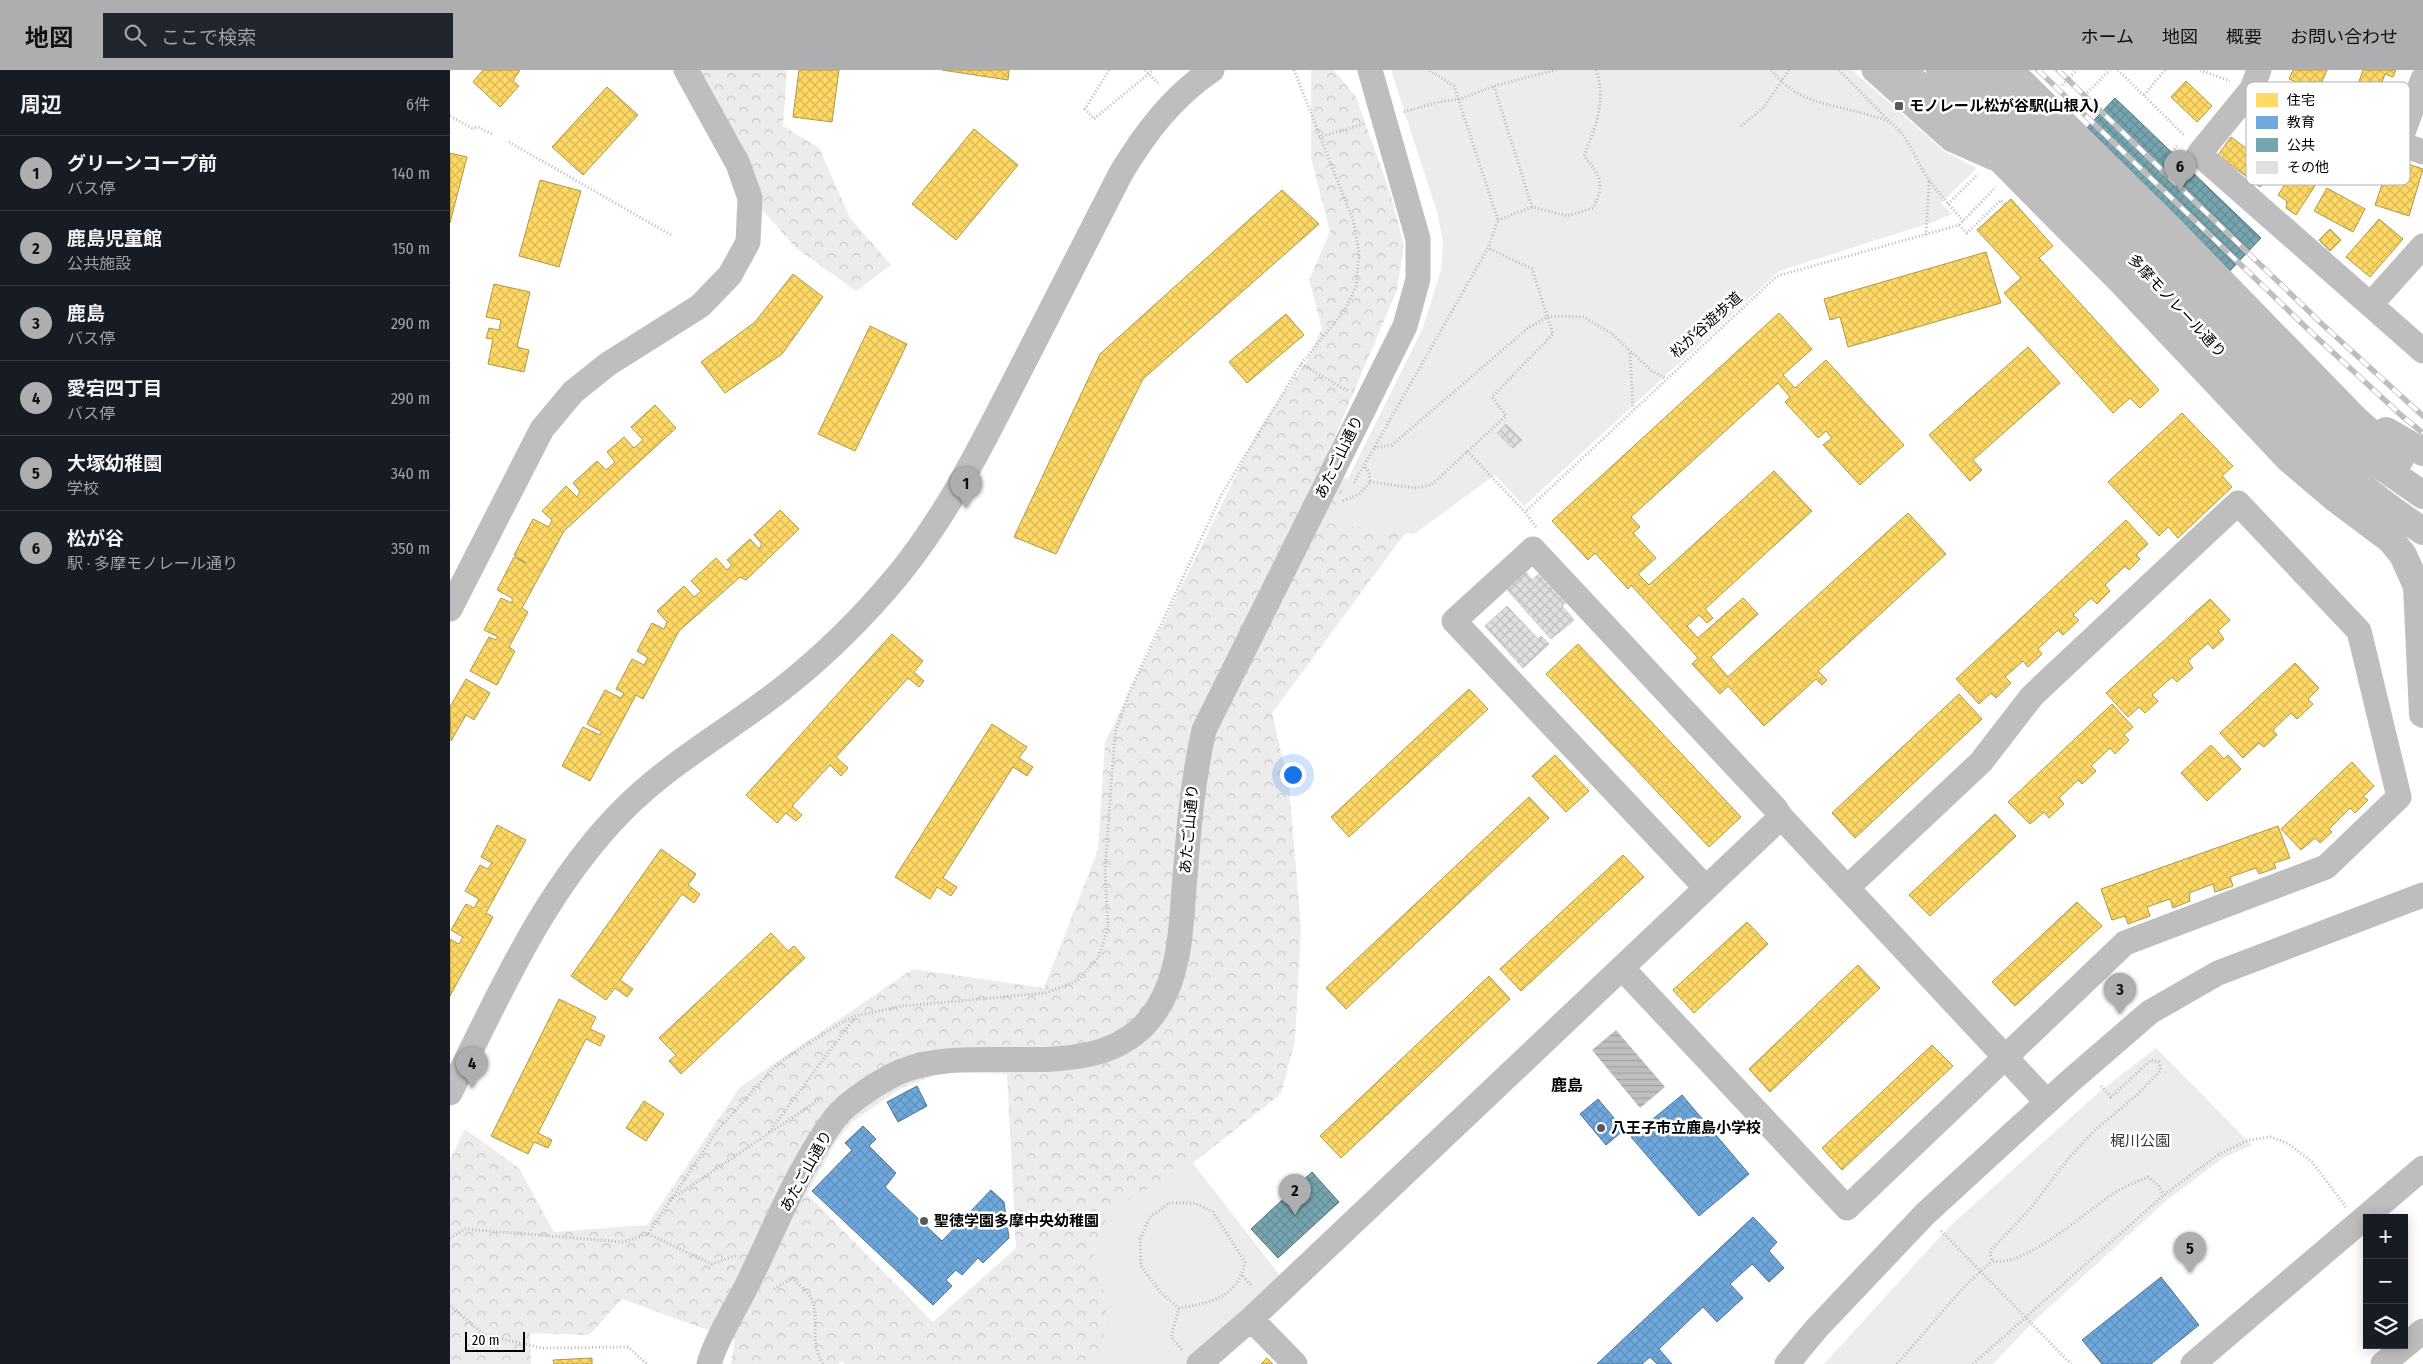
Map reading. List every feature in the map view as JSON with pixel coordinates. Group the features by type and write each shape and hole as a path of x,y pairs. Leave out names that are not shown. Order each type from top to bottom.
{"main road":[{"path":"1902,70 1993,165 2120,281 2288,458 2335,498 2391,540 2403,555 2417,586 2423,714"},
{"name":"多摩モノレール通り","path":"1940,70 2000,124 2091,214 2307,441 2354,481 2423,531"},
{"name":"多摩モノレール通り","path":"1975,70 2111,201 2272,370 2317,414 2371,458 2423,495"},
{"path":"2009,70 2105,163 2388,450 2423,476"},
{"path":"2222,390 2307,441"},
{"path":"2340,402 2397,439 2423,452"}],"street":[{"path":"450,609 542,429 573,392 608,364 700,306 730,275 748,242 750,198 738,164 686,70"},
{"path":"450,1093 522,951 570,873 594,842 622,810 660,776 784,687 841,636 897,576 922,544 960,487 1117,181 1138,145 1172,104 1195,81 1212,70"},
{"name":"あたご山通り","path":"709,1364 809,1158 836,1116 862,1095 903,1071 940,1061 1069,1058 1107,1050 1134,1033 1156,1011 1169,985 1179,949 1194,771 1204,730 1366,401 1405,326 1418,279 1418,239 1370,70"},
{"path":"1874,70 1951,139 1993,165"},
{"path":"2410,113 2423,78"},
{"path":"2246,93 2199,154 2423,351"},
{"path":"2410,147 2423,152"},
{"path":"2371,304 2423,246"},
{"path":"1622,968 1847,1208 2125,942 2326,867 2399,797 2359,631 2238,503 2032,696 1981,762 1847,888"},
{"path":"1706,888 1454,621 1533,550 2047,1102"},
{"path":"1194,1361 1251,1319 1782,817"},
{"path":"1787,1364 1816,1330 1925,1214 2126,1031 2150,1012 2218,973 2423,895"},
{"path":"2194,1364 2358,1223 2422,1172"},
{"path":"1251,1319 1295,1364"},
{"path":"2383,1364 2423,1331"}],"path":[{"path":"1110,70 1085,109 1094,120 1154,70"},
{"path":"1145,70 1148,75 1162,86"},
{"path":"450,1238 465,1229 623,1242 648,1234 716,1131 777,1064 839,1024 855,1016 903,1006 1046,993 1077,980 1098,958 1108,928 1105,870 1115,732 1126,701 1222,494 1301,364 1346,310 1356,286 1358,252 1353,220 1294,70"},
{"path":"1344,500 1488,248 1498,220 1460,99 1454,86 1429,70"},
{"path":"1439,102 1460,99 1494,86 1556,70"},
{"path":"1498,220 1532,207 1568,216 1592,208 1600,194 1599,174 1584,156 1597,123 1601,86 1596,70"},
{"path":"1771,70 1792,92 1819,104 1857,111 1890,122"},
{"path":"1741,126 1764,107 1789,70"},
{"path":"1838,70 1905,138 1929,180 1963,221"},
{"path":"2062,85 2076,70"},
{"path":"2118,70 2201,151"},
{"path":"2144,95 2165,70"},
{"path":"2200,70 2256,80"},
{"path":"1494,86 1532,207"},
{"path":"2081,100 2097,117"},
{"path":"450,116 472,128 478,127 492,134"},
{"path":"1319,137 1345,129"},
{"path":"509,142 671,235"},
{"path":"1948,204 1993,165"},
{"path":"1926,235 1929,180"},
{"path":"1959,225 1967,233 2001,200 2005,204"},
{"name":"松が谷遊歩道","path":"1525,512 1665,378 1777,276 1959,225 1983,201"},
{"path":"1370,482 1415,488 1431,485 1506,416 1492,397 1553,334 1549,316 1532,269 1488,248"},
{"path":"1373,448 1392,445 1528,328 1549,316 1582,317 1611,333 1630,353 1652,371 1665,378"},
{"path":"1630,353 1632,409"},
{"path":"1301,364 1366,401"},
{"path":"1467,451 1525,512 1544,538 1533,550"},
{"path":"1337,504 1359,494 1370,482 1369,472 1364,466"},
{"path":"767,1135 855,1016"},
{"path":"1992,1261 1990,1253 1992,1249 2030,1209 2068,1159 2094,1131 2138,1094 2161,1070 2159,1062 2151,1060 2110,1096 2101,1086"},
{"path":"668,1201 822,1098"},
{"path":"1972,1364 2164,1195 2219,1154 2249,1140 2271,1137 2289,1144 2312,1162 2358,1223"},
{"path":"1992,1261 2000,1263 2029,1253 2110,1195 2148,1177 2158,1185 2164,1195"},
{"path":"1169,1203 1195,1203 1213,1212 1245,1262 1243,1276 1228,1293 1212,1302 1179,1308 1160,1293 1141,1266 1140,1239 1150,1217 1169,1203"},
{"path":"1941,1231 2071,1364"},
{"path":"648,1234 712,1264 745,1252"},
{"path":"1897,1364 1980,1271 1992,1261"},
{"path":"774,1289 792,1278 811,1297 816,1318 813,1339 823,1364"},
{"path":"450,1306 485,1335 542,1348 628,1348 647,1364"},
{"path":"1179,1308 1171,1337 1194,1361"}],"green space":[{"path":"693,70 787,70 783,126 819,148 850,218 891,265 856,291 796,248 759,206"},
{"path":"1311,70 1334,70 1356,97 1390,192 1404,246 1397,290 1328,453 1341,477 1390,490 1479,478 1403,536 1272,713 1289,786 1301,929 1295,1041 1281,1094 1185,1169 1110,1211 1093,1252 1107,1302 1101,1364 845,1364 842,1361 838,1364 731,1364 735,1340 622,1299 589,1335 530,1333 531,1364 450,1364 450,1160 465,1129 519,1168 554,1232 647,1225 740,1087 913,969 1044,988 1098,850 1105,742 1260,427 1306,362 1322,328 1309,280 1330,232 1311,158","holes":["945,1072 1007,1074 1016,1248 933,1322 807,1194 834,1145 852,1122 901,1088"]},
{"path":"1391,70 1852,70 1945,152 1977,168 1941,203 1952,214 1933,222 1779,271 1524,506 1495,475 1414,534 1326,523 1422,330 1441,271 1443,243 1437,212"},
{"name":"梶川公園","path":"2156,1048 2252,1145 2223,1158 2166,1201 2034,1321 1993,1364 1824,1364 1949,1227 2099,1092"},
{"path":"1192,1162 1281,1277 1187,1364 1101,1364 1107,1302 1093,1252 1110,1211"}],"shaded area":[{"path":"1616,1030 1665,1087 1640,1108 1592,1050"}],"building: 住宅":[{"path":"483,70 520,70 513,81 519,86 500,107 473,82"},
{"path":"799,70 839,70 832,122 793,117"},
{"path":"942,70 1009,70 1008,80"},
{"path":"2293,70 2327,70 2322,82 2296,82 2289,79"},
{"path":"2363,70 2396,70 2393,77 2385,74 2382,82 2359,82"},
{"path":"2186,81 2212,106 2197,122 2171,97"},
{"path":"607,87 638,115 583,175 552,147"},
{"path":"974,129 1018,165 956,240 912,204"},
{"path":"2231,137 2246,148 2246,176 2218,155"},
{"path":"450,153 467,157 450,223"},
{"path":"2410,165 2423,169 2409,216 2375,205 2382,185 2410,185"},
{"path":"540,180 581,191 559,267 519,256"},
{"path":"2284,185 2315,185 2296,215 2286,208 2287,201 2278,195"},
{"path":"2327,188 2365,209 2353,232 2314,211"},
{"path":"1282,190 1319,224 1143,379 1056,554 1014,537 1100,354"},
{"path":"2011,199 2053,246 2039,258 2159,390 2140,408 2130,398 2113,413 2004,293 2021,278 1977,230"},
{"path":"2379,219 2403,239 2370,277 2346,257"},
{"path":"2330,229 2341,240 2330,251 2319,240"},
{"path":"1986,252 2001,303 1848,347 1840,317 1830,320 1824,299"},
{"path":"793,274 823,297 782,354 725,393 701,362 755,322"},
{"path":"494,284 530,292 517,347 529,350 524,372 488,364 493,339 486,338 489,328 499,330 501,320 486,317"},
{"path":"1779,313 1812,349 1783,375 1795,388 1826,360 1904,445 1860,485 1823,445 1832,438 1826,431 1818,438 1785,402 1790,397 1778,383 1631,517 1640,527 1633,533 1656,558 1638,574 1649,585 1774,471 1812,511 1705,609 1713,618 1707,623 1699,615 1687,626 1698,638 1743,598 1758,614 1711,657 1728,677 1908,513 1946,554 1818,671 1827,680 1822,685 1816,679 1764,726 1728,686 1720,694 1692,664 1698,658 1631,585 1628,589 1595,553 1588,560 1552,521"},
{"path":"1286,314 1304,335 1247,383 1229,362"},
{"path":"870,326 907,344 855,451 818,434"},
{"path":"2028,347 2060,383 1973,460 1982,470 1970,481 1929,435"},
{"path":"655,405 676,428 564,531 522,608 528,612 509,647 515,651 497,685 470,671 489,637 496,640 498,637 484,630 501,598 512,603 512,598 497,590 514,557 526,563 514,555 533,519 549,527 552,520 542,511 566,486 577,497 580,491 573,483 597,461 606,470 615,462 607,452 624,437 634,448 643,440 631,427"},
{"path":"2182,413 2233,466 2222,476 2232,487 2178,538 2168,527 2159,536 2108,482"},
{"path":"780,510 799,529 746,580 740,577 679,631 643,699 636,695 590,781 562,766 583,727 600,735 602,732 587,724 605,690 621,698 624,693 616,689 632,659 644,665 648,658 637,651 652,623 664,629 667,622 657,611 684,586 694,597 701,591 691,581 716,558 727,570 732,565 727,560 750,539 759,549 762,544 754,535"},
{"path":"2126,520 2148,544 2136,555 2140,559 2129,570 2125,566 2105,585 2110,591 2097,604 2091,598 2073,615 2079,620 2063,635 2058,630 2038,649 2042,654 2028,667 2023,661 2005,677 2011,683 1996,698 1991,693 1979,704 1956,679"},
{"path":"2210,599 2230,620 2218,631 2224,639 2213,649 2208,643 2188,661 2193,668 2177,682 2172,677 2152,695 2158,701 2145,713 2139,707 2128,717 2106,693"},
{"path":"892,634 923,661 914,672 924,681 919,687 908,678 836,757 848,768 841,776 830,765 792,806 802,815 796,821 786,813 777,823 746,795"},
{"path":"1578,644 1741,817 1709,847 1546,674"},
{"path":"2295,663 2319,688 2308,699 2313,704 2297,719 2291,713 2273,730 2277,735 2264,747 2259,743 2243,758 2220,733"},
{"path":"466,679 490,693 474,720 466,715 451,741 450,707"},
{"path":"1469,689 1488,709 1349,837 1331,817"},
{"path":"1959,694 1982,719 1855,838 1832,813"},
{"path":"2112,704 2133,727 2124,735 2129,740 2115,754 2110,748 2091,766 2096,771 2082,784 2078,780 2059,798 2064,804 2049,818 2044,812 2030,824 2008,802"},
{"path":"992,724 1027,747 1019,758 1033,767 1027,776 1013,767 943,878 957,887 951,896 937,887 930,899 895,877"},
{"path":"2211,745 2224,759 2228,755 2241,769 2207,801 2181,773"},
{"path":"1555,755 1589,791 1566,812 1532,776"},
{"path":"2352,762 2374,786 2363,797 2368,800 2355,813 2350,808 2329,829 2332,832 2320,843 2315,838 2301,850 2281,829"},
{"path":"1529,797 1549,818 1346,1009 1326,988"},
{"path":"1995,814 2016,836 1930,916 1909,895"},
{"path":"497,825 526,840 486,913 493,917 450,996 450,939 459,944 463,937 451,930 466,904 474,908 479,899 465,891 480,865 488,869 492,863 481,857"},
{"path":"2278,826 2290,858 2274,863 2276,868 2259,874 2256,868 2230,877 2233,886 2215,892 2213,884 2189,893 2190,901 2173,908 2170,899 2147,907 2150,916 2128,924 2125,916 2112,920 2101,889"},
{"path":"661,849 696,874 688,885 700,894 694,903 682,894 620,980 633,989 627,997 615,988 606,1000 571,976"},
{"path":"1623,855 1644,877 1521,991 1500,969"},
{"path":"2077,902 2102,926 2015,1006 1992,982"},
{"path":"1747,922 1768,944 1694,1013 1673,990"},
{"path":"771,933 788,951 794,946 805,958 681,1074 669,1061 676,1055 659,1038"},
{"path":"1858,965 1880,988 1770,1092 1749,1069"},
{"path":"1489,976 1510,999 1341,1158 1320,1136"},
{"path":"559,999 596,1017 590,1029 605,1036 600,1046 586,1039 538,1133 552,1140 548,1148 534,1142 528,1154 491,1136"},
{"path":"1932,1045 1953,1066 1842,1170 1822,1148"},
{"path":"644,1101 664,1114 646,1141 626,1128"},
{"path":"592,1358 592,1364 554,1364 553,1360"},
{"path":"1267,1358 1273,1364 1261,1364"}],"building: 教育":[{"path":"917,1086 927,1106 898,1122 887,1102"},
{"path":"1682,1095 1749,1174 1699,1216 1631,1137"},
{"path":"1598,1099 1624,1130 1606,1145 1580,1114"},
{"path":"863,1126 876,1139 869,1146 896,1173 885,1187 942,1241 991,1190 1004,1202 1009,1238 983,1263 978,1258 962,1275 956,1270 946,1280 952,1286 933,1305 812,1191 852,1150 845,1143"},
{"path":"1753,1217 1777,1242 1769,1251 1784,1268 1769,1282 1752,1264 1730,1284 1743,1298 1717,1322 1703,1307 1659,1349 1672,1364 1657,1364 1650,1357 1642,1364 1597,1364"},
{"path":"2161,1277 2199,1325 2151,1364 2102,1364 2082,1340"}],"building: 公共":[{"path":"2115,98 2261,238 2226,275 2080,135"},
{"path":"1312,1172 1339,1202 1278,1258 1251,1229"}],"building: その他":[{"path":"1506,424 1522,440 1513,448 1497,433"},
{"path":"1523,569 1532,580 1542,571 1568,600 1562,606 1574,620 1551,639 1504,586"},
{"path":"1507,606 1538,639 1541,636 1549,644 1523,668 1485,626"}],"railway":[{"path":"2038,70 2313,334 2423,433"},
{"path":"2058,70 2322,324 2423,416"}],"place":[{"name":"モノレール松が谷駅(山根入)","path":"1899,106"},
{"name":"松が谷","path":"2180,191"},
{"name":"グリーンコープ前","path":"966,508"},
{"name":"鹿島","path":"2120,1014"},
{"name":"愛宕四丁目","path":"472,1088"},
{"name":"八王子市立鹿島小学校","path":"1601,1128"},
{"name":"鹿島児童館","path":"1295,1215"},
{"name":"聖徳学園多摩中央幼稚園","path":"924,1221"},
{"name":"大塚幼稚園","path":"2190,1273"}],"district":[{"name":"鹿島","path":"1567,1085"}]}
